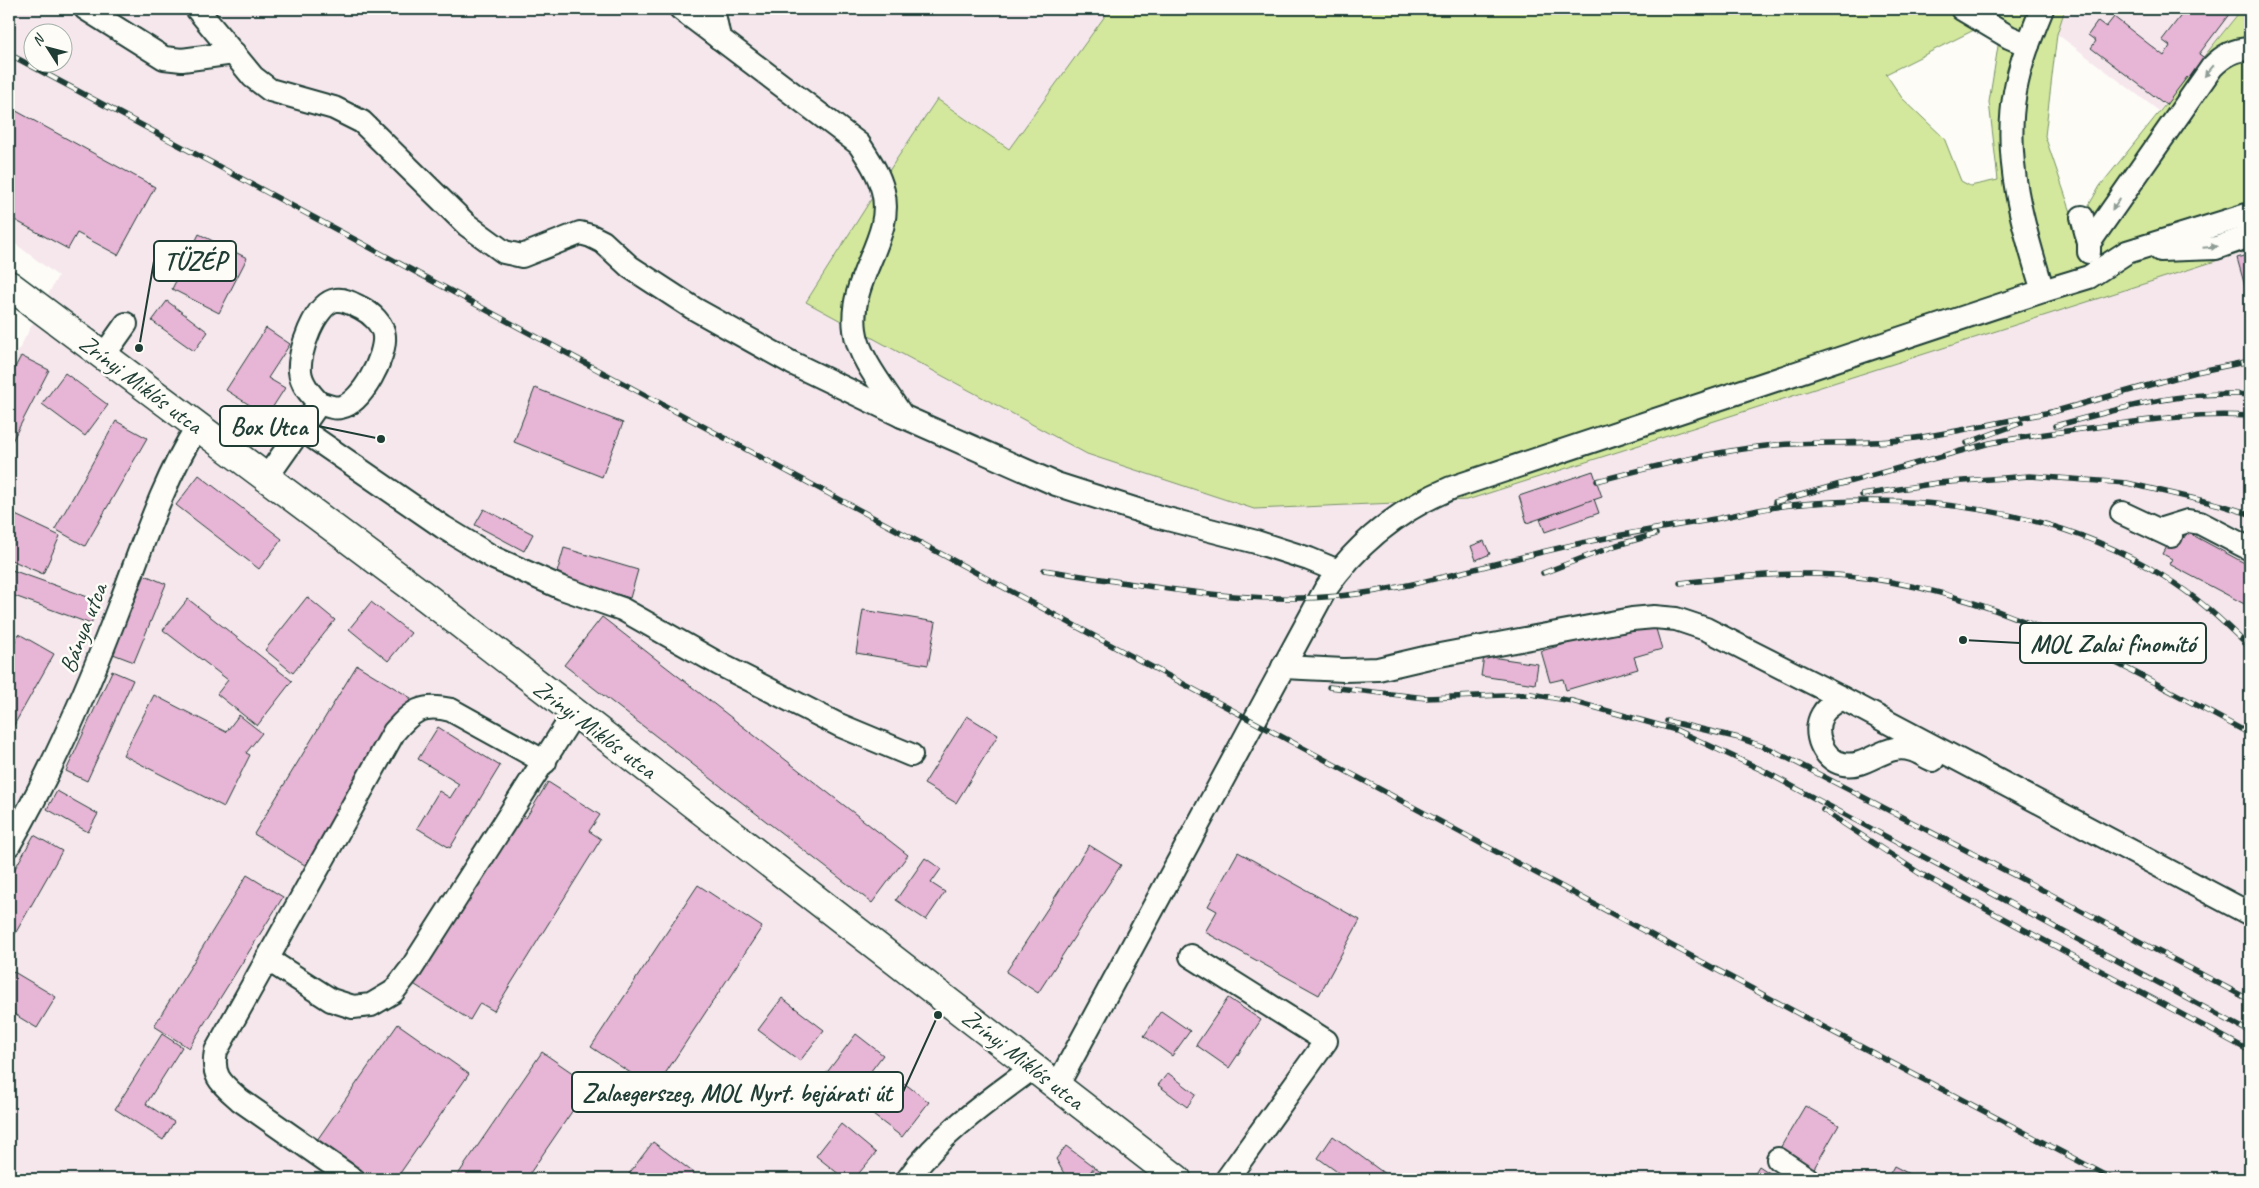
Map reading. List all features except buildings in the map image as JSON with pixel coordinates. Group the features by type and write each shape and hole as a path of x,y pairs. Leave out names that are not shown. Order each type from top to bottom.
{"main road":[{"name":"Zrínyi Miklós utca","path":"9,285 197,427 267,477 575,712 1177,1179"}],"street":[{"path":"86,9 164,58 182,60 234,53"},
{"path":"197,9 253,77 270,90 334,108 362,122 467,225 504,252 522,256 580,233 591,236 603,242 630,267 693,308 792,363 902,416 1056,484 1156,516 1256,542 1309,559 1338,571"},
{"path":"681,9 859,144 878,175 884,192 886,210 882,231 859,283 855,301 855,331 864,359 902,416"},
{"path":"714,9 719,38"},
{"path":"2042,9 2028,45 2015,92 2012,147 2014,180 2042,291"},
{"path":"1976,13 2028,45"},
{"path":"2090,243 2212,67 2222,57 2232,52 2250,49"},
{"path":"1057,1086 1325,590 1338,571 1381,528 1420,502 1451,488 2089,277 2127,252 2250,214"},
{"path":"2082,217 2090,243 2089,277"},
{"path":"2127,252 2216,248 2250,236"},
{"path":"343,301 353,304 374,318 382,327 384,335 382,356 358,397 351,403 333,408 319,403 308,392 300,371 301,360 313,322 318,313 330,302 343,301"},
{"path":"104,355 126,324"},
{"path":"267,477 319,403"},
{"name":"Bánya utca","path":"9,845 30,809 90,683 182,450 197,427"},
{"path":"301,429 443,527 494,558 562,588 622,609 719,664 840,725 911,755"},
{"path":"2122,513 2165,533 2188,521 2200,523 2250,550"},
{"path":"1284,667 1344,670 1378,669 1429,656 1632,619 1654,617 1676,619 1706,629 1842,698 2020,794 2250,914"},
{"path":"1842,698 1829,706 1822,714 1817,729 1820,743 1828,754 1840,763 1852,765 1891,748 1911,749 1997,792 2020,794"},
{"path":"353,1179 240,1100 218,1078 213,1065 216,1051 394,732 405,719 418,710 435,706 451,710 545,762"},
{"path":"267,959 331,1000 353,1007 371,1005 393,992 411,969 545,762 575,712"},
{"path":"1191,956 1326,1041 1227,1179"},
{"path":"908,1179 929,1152 975,1111 1034,1067"},
{"path":"1778,1159 1808,1179"}],"shaded area":[{"path":"9,9 1110,9 1009,149 937,99 806,302 1467,500 2250,250 2250,1179 9,1179 9,368 58,276 9,239"},
{"path":"2065,9 2242,9 2159,111 2057,34"}],"green space":[{"path":"1110,9 2065,9 2057,34 2045,136 2073,218 2082,217 2100,186 2242,9 2250,9 2250,250 1467,500 1254,509 1087,454 806,302 937,99 1009,149","holes":["1978,28 1999,40 1989,102 1998,180 1970,186 1961,181 1944,138 1902,98 1886,74"]}],"railway":[{"path":"9,54 1814,1022 2113,1179"},
{"path":"2049,413 2196,372 2250,361"},
{"path":"2055,426 2127,407 2176,398 2225,394 2250,395"},
{"path":"1597,481 1730,451 1790,444 1900,440 1958,431 2056,411"},
{"path":"1775,502 1990,443 2159,419 2214,415 2250,416"},
{"path":"1967,443 2021,423"},
{"path":"1862,495 1937,483 2030,476 2127,483 2221,505 2250,514"},
{"path":"1044,570 1228,596 1265,598 1339,596 1394,588 1592,541 1780,506 1887,501 1935,504 1983,510 2030,520 2076,534 2121,553 2163,576 2198,600 2250,648"},
{"path":"1543,573 1617,545 1656,534"},
{"path":"1680,583 1764,575 1815,574 1874,579 1931,590 1987,607 2095,652 2250,734"},
{"path":"1329,687 1426,698 1531,694 1572,701 1676,730 1762,770 2250,1032"},
{"path":"1667,721 1739,738 1770,749 2250,1000"},
{"path":"1823,810 1919,873 2250,1051"}],"place":[{"name":"TÜZÉP","path":"139,348"},
{"name":"Box Utca","path":"381,439"},
{"name":"MOL Zalai finomító","path":"1963,640"},
{"name":"Zalaegerszeg, MOL Nyrt. bejárati út","path":"938,1015"}]}
